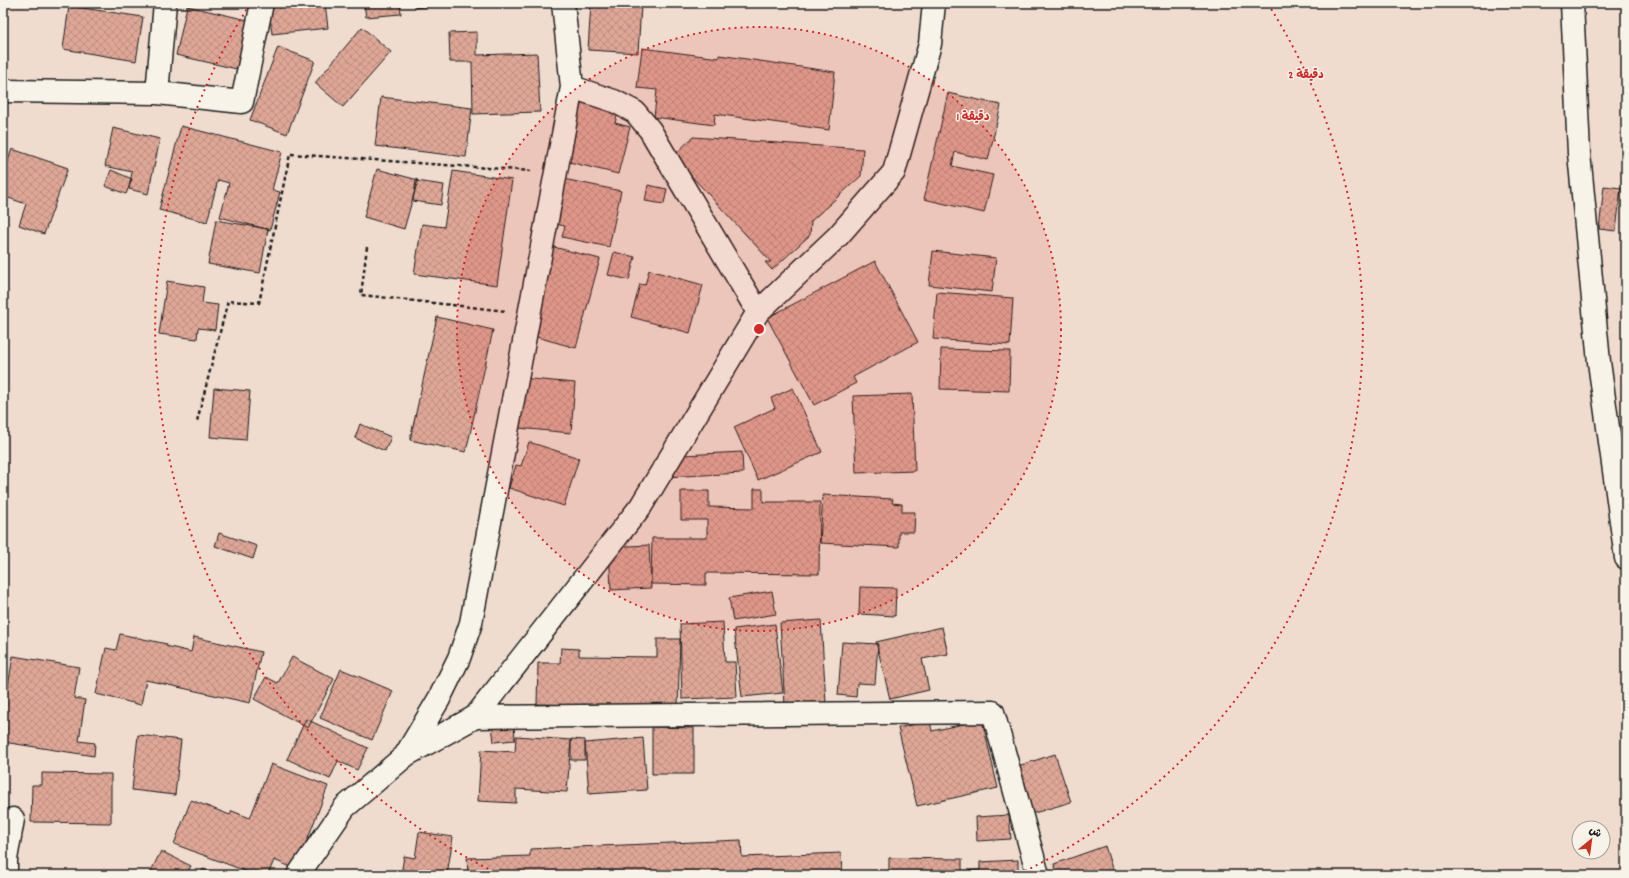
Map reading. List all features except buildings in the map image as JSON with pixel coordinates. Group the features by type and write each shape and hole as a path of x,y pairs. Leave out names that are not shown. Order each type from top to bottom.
{"street":[{"path":"157,93 165,3"},
{"path":"3,91 157,93 242,102 262,3"},
{"path":"405,756 439,699 459,658 471,624 572,87 563,3"},
{"path":"298,875 345,807 405,756 475,716 641,506 758,312 838,236 894,172 930,44 934,3"},
{"path":"1572,3 1580,160 1600,362 1626,558"},
{"path":"572,87 614,101 635,112 650,130 758,312"},
{"path":"475,716 993,712 1038,875"},
{"path":"6,875 6,859 13,819"}],"path":[{"path":"197,421 228,301 260,303 290,154 555,173"},
{"path":"367,247 361,295 530,314"}]}
